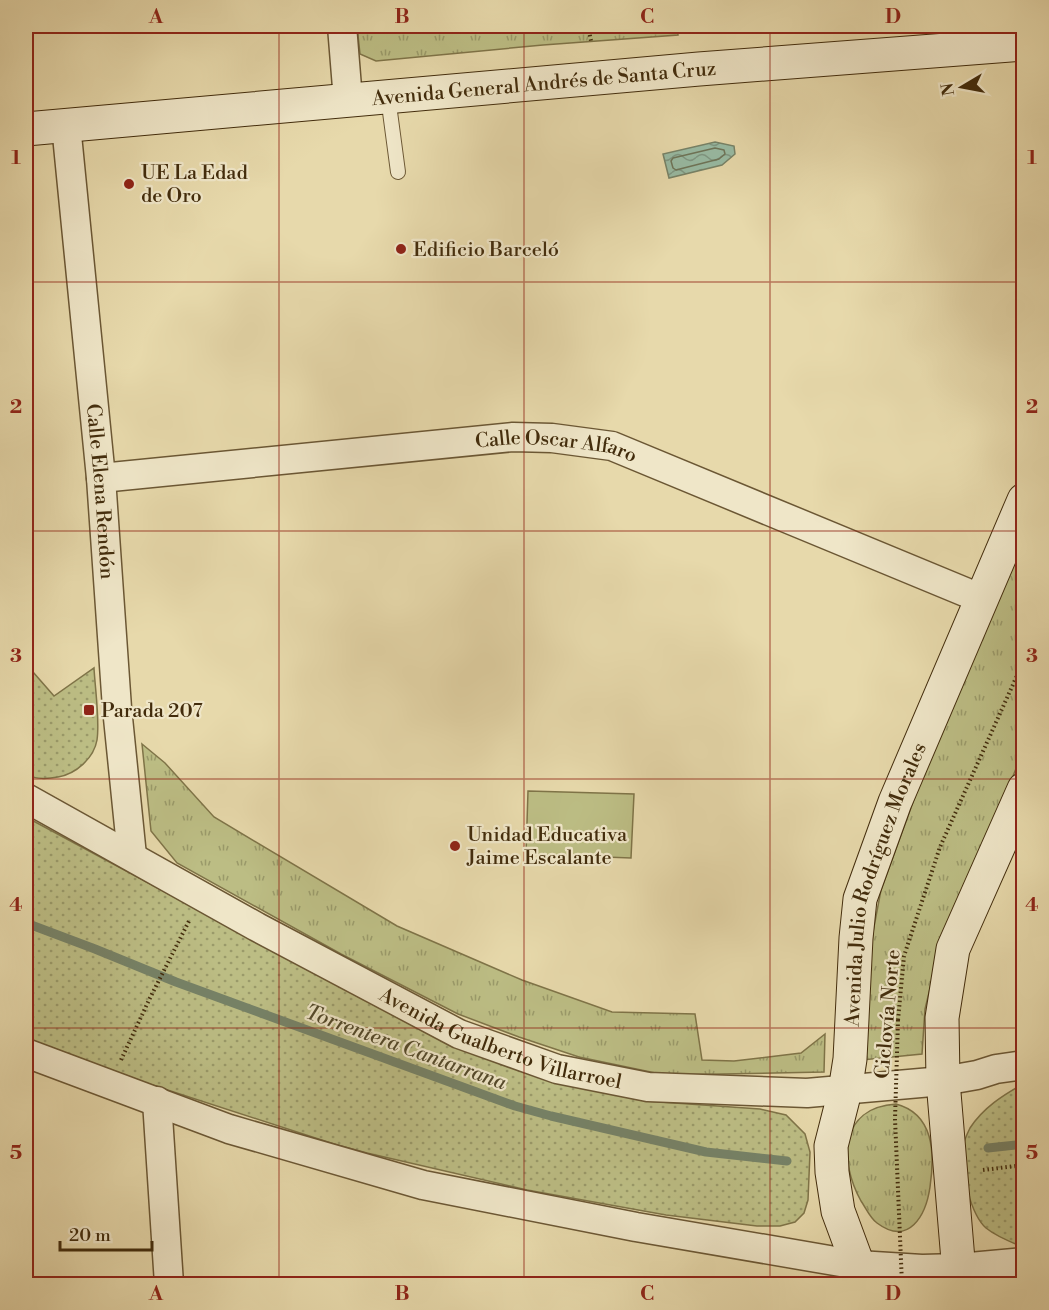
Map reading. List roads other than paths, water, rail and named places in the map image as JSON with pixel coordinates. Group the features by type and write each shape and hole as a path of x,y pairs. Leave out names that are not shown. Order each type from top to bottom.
{"main road":[{"name":"Avenida General Andrés de Santa Cruz","path":"26,129 699,69 1023,44"},
{"name":"Avenida Julio Rodríguez Morales","path":"858,1275 838,1211 831,1146 845,1091 850,1059 860,899 895,802 1023,500"},
{"path":"959,1276 943,1081 942,1018 953,949 1023,789"}],"street":[{"path":"342,26 348,100"},
{"name":"Calle Elena Rendón","path":"66,124 100,478 117,708 132,856"},
{"name":"Calle Oscar Alfaro","path":"100,478 513,437 552,438 612,446 982,599"},
{"name":"Avenida Gualberto Villarroel","path":"26,798 257,927 459,1034 557,1069 648,1087 807,1093 943,1081 1023,1065"},
{"path":"26,1053 229,1129 423,1185 636,1227 858,1275 922,1269 959,1276 1023,1262"},
{"path":"157,1101 169,1284"}],"lane":[{"path":"388,97 398,172"}],"water":[{"path":"715,142 734,146 735,154 722,165 669,178 663,154"}],"waterway":[{"name":"Torrentera Cantarrana","path":"26,923 176,982 515,1106 706,1152 787,1161"},
{"name":"Torrentera Cantarrana","path":"988,1148 1024,1144"}],"place":[{"name":"UE La Edad de Oro","path":"129,184"},
{"name":"Edificio Barceló","path":"401,249"},
{"name":"Parada 207","path":"89,710"},
{"name":"Unidad Educativa Jaime Escalante","path":"455,846"}]}
